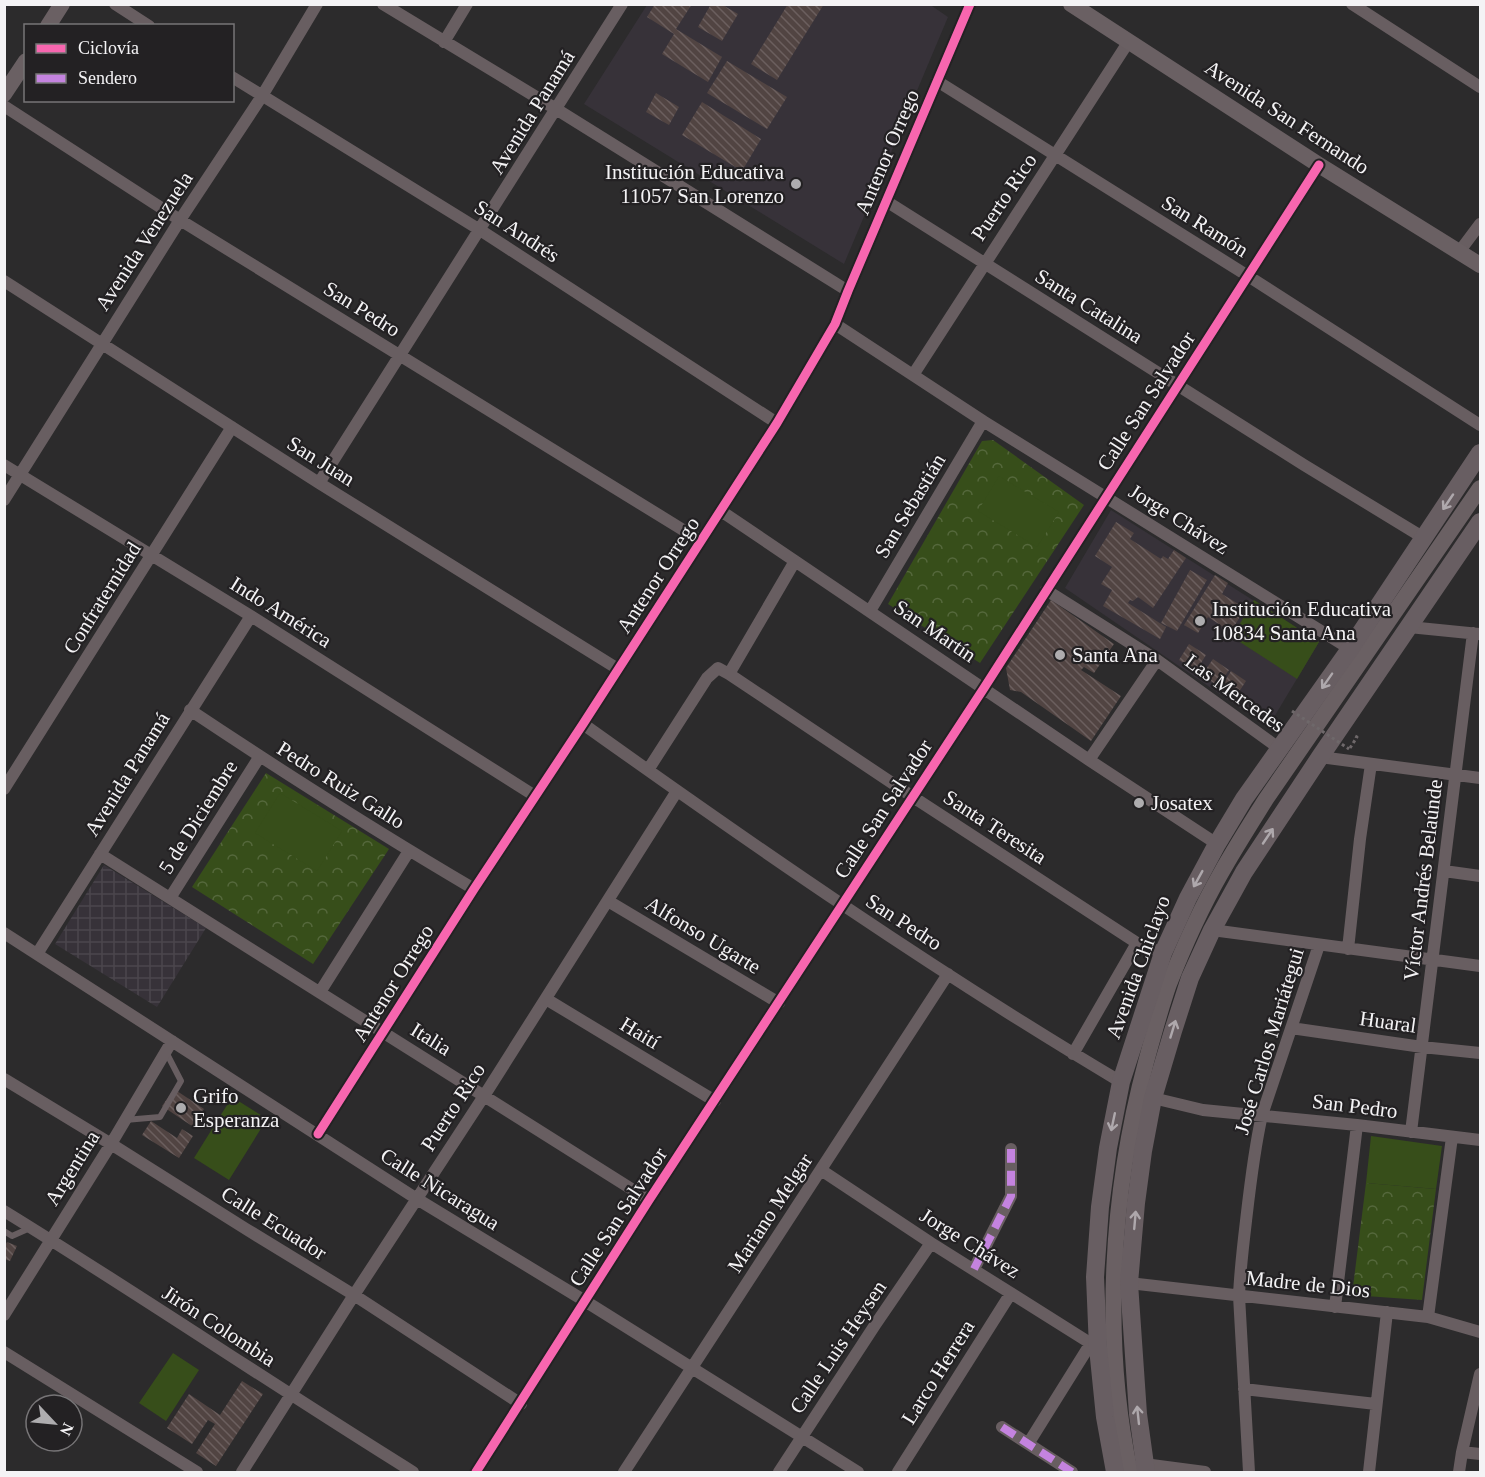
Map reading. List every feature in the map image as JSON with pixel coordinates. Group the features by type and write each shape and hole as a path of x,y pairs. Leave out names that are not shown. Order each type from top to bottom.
{"main road":[{"name":"Avenida Chiclayo","path":"1114,1473 1095,1345 1095,1277 1100,1207 1108,1148 1121,1082 1163,953 1188,898 1244,800 1350,649 1480,453"},
{"path":"1140,1470 1129,1283 1137,1192 1154,1098 1190,978 1212,930 1244,872 1480,522"}],"street":[{"path":"49,24 62,4"},
{"path":"115,4 146,24"},
{"name":"Avenida Venezuela","path":"4,500 180,220 262,96 317,4"},
{"path":"383,4 848,291"},
{"path":"444,42 467,4"},
{"name":"Avenida Panamá","path":"319,483 622,4"},
{"name":"Antenor Orrego","path":"318,1134 474,889 721,511 777,423 835,324 970,4"},
{"path":"1352,4 1480,87"},
{"name":"Avenida San Fernando","path":"1072,5 1480,266"},
{"name":"Puerto Rico","path":"913,375 1129,41"},
{"path":"4,94 24,64"},
{"name":"San Andrés","path":"234,79 480,230 777,423"},
{"name":"San Ramón","path":"937,81 1480,425"},
{"name":"San Pedro","path":"4,106 180,220 700,541"},
{"name":"Calle San Salvador","path":"476,1473 649,1200 984,688 1319,165"},
{"name":"Santa Catalina","path":"886,201 1304,465 1424,538"},
{"path":"1459,252 1480,224"},
{"name":"San Juan","path":"4,281 319,483 618,669"},
{"name":"Jorge Chávez","path":"835,324 983,421 1350,649"},
{"name":"San Sebastián","path":"870,611 983,421"},
{"name":"Confraternidad","path":"4,789 232,427"},
{"name":"Indo América","path":"4,465 251,616 535,796"},
{"name":"Avenida Chiclayo","path":"1140,1470 1125,1448 1115,1353 1114,1306 1120,1191 1138,1092 1168,987 1200,913 1241,838 1480,488"},
{"name":"San Martín","path":"721,511 1217,844"},
{"path":"648,770 707,678 723,671 795,561"},
{"name":"Las Mercedes","path":"1046,590 1157,660 1280,749"},
{"name":"Avenida Panamá","path":"37,954 251,616"},
{"path":"1409,627 1477,634"},
{"name":"Víctor Andrés Belaúnde","path":"1411,1132 1455,776 1477,634"},
{"path":"1089,760 1157,660"},
{"name":"Santa Teresita","path":"723,671 1137,943 1163,953"},
{"name":"Pedro Ruiz Gallo","path":"190,710 409,851 474,889"},
{"name":"San Pedro","path":"583,724 842,905 948,975 1121,1082"},
{"name":"5 de Diciembre","path":"170,898 260,756"},
{"path":"1320,757 1480,778"},
{"path":"1348,949 1371,764"},
{"name":"Puerto Rico","path":"242,1473 354,1295 546,999 676,791"},
{"path":"320,992 409,851"},
{"name":"Italia","path":"100,854 649,1200"},
{"path":"1444,871 1480,876"},
{"name":"Alfonso Ugarte","path":"608,901 779,1003"},
{"path":"1212,930 1480,966"},
{"name":"Calle Nicaragua","path":"4,933 169,1046 318,1134 858,1473"},
{"path":"1073,1054 1137,943"},
{"name":"José Carlos Mariátegui","path":"1249,1473 1239,1296 1248,1199 1262,1115 1319,945"},
{"name":"Mariano Melgar","path":"624,1473 948,975"},
{"name":"Haití","path":"546,999 715,1101"},
{"name":"Huaral","path":"1291,1028 1480,1053"},
{"name":"Argentina","path":"4,1315 169,1046"},
{"name":"Calle Ecuador","path":"4,1078 354,1295 521,1404"},
{"name":"San Pedro","path":"1154,1098 1203,1110 1480,1140"},
{"path":"1335,1307 1357,1125"},
{"path":"1428,1317 1452,1137"},
{"path":"974,1269 1011,1196 1011,1149"},
{"name":"Jorge Chávez","path":"821,1170 931,1243 1095,1345"},
{"name":"Jirón Colombia","path":"4,1211 413,1473"},
{"name":"Calle Luis Heysen","path":"779,1473 931,1243"},
{"name":"Madre de Dios","path":"1129,1283 1428,1317 1480,1332"},
{"name":"Larco Herrera","path":"898,1473 1011,1293"},
{"path":"1369,1473 1387,1312"},
{"path":"1028,1444 1095,1345"},
{"path":"4,1352 197,1473"},
{"path":"1459,1473 1480,1374"},
{"path":"1244,1389 1376,1404"},
{"path":"1002,1427 1072,1473"},
{"path":"1462,1452 1480,1454"},
{"path":"1140,1470 1205,1473"}],"lane":[{"path":"125,1120 160,1117 181,1081 169,1046"},
{"path":"4,1231 12,1236 31,1228"}],"path":[{"path":"1292,711 1349,749 1357,737"}],"shaded area":[{"name":"Institución Educativa 11057 San Lorenzo","path":"929,4 948,17 844,264 584,104 647,5"},
{"name":"Institución Educativa 10834 Santa Ana","path":"1111,510 1319,642 1268,727 1065,588"},
{"path":"104,865 206,928 157,1007 55,944"}],"green space":[{"path":"993,440 1084,505 980,663 888,604 982,441"},
{"path":"999,476 1059,512 1037,547 978,511"},
{"path":"1254,600 1319,642 1297,679 1232,637"},
{"path":"266,773 389,849 313,964 192,887"},
{"path":"280,793 342,831 317,871 255,833"},
{"path":"232,1097 267,1119 229,1180 194,1158"},
{"path":"1371,1136 1442,1146 1436,1189 1366,1183"},
{"path":"1366,1183 1436,1189 1422,1300 1352,1295"},
{"path":"173,1353 199,1370 166,1421 139,1403"}],"building":[{"path":"655,4 692,4 676,29 722,57 708,82 662,54 674,34 647,17"},
{"path":"711,4 721,4 738,14 722,41 698,27"},
{"path":"788,4 824,4 777,80 751,64"},
{"path":"727,61 787,97 767,129 707,93"},
{"path":"656,93 679,107 669,125 646,112"},
{"path":"702,102 761,139 742,171 682,135"},
{"path":"1116,522 1134,533 1130,539 1161,559 1163,556 1168,559 1174,550 1186,558 1153,608 1138,597 1128,603 1166,627 1160,639 1103,606 1112,590 1101,584 1112,567 1095,556"},
{"path":"1190,570 1207,580 1177,631 1161,623"},
{"path":"1215,575 1228,583 1222,594 1245,608 1231,632 1208,617 1198,633 1184,625"},
{"name":"Santa Ana","path":"1051,600 1114,644 1094,673 1084,667 1081,670 1121,696 1091,741 1021,692 1010,690 1006,668"},
{"path":"1189,644 1206,655 1196,671 1179,660"},
{"path":"1213,659 1229,670 1218,686 1202,675"},
{"path":"1231,671 1246,681 1235,698 1220,688"},
{"path":"174,1089 204,1109 192,1126 162,1106"},
{"path":"151,1121 177,1138 182,1129 193,1136 179,1158 142,1135"},
{"path":"7,1242 17,1246 10,1261 4,1259 4,1247"},
{"path":"242,1381 263,1394 216,1466 196,1453 215,1424 208,1420 192,1444 167,1428 189,1394 220,1415"}],"marked path":[{"path":"974,1269 1011,1196 1011,1149"},
{"path":"1002,1427 1072,1472"}],"cycle path":[{"path":"318,1134 474,889 777,423 835,324 970,4"},
{"path":"476,1472 649,1200 984,688 1319,165"}],"place":[{"name":"Institución Educativa 11057 San Lorenzo","path":"796,184"},
{"name":"Institución Educativa 10834 Santa Ana","path":"1200,621"},
{"name":"Santa Ana","path":"1060,655"},
{"name":"Josatex","path":"1139,803"},
{"name":"Grifo Esperanza","path":"181,1108"}]}
